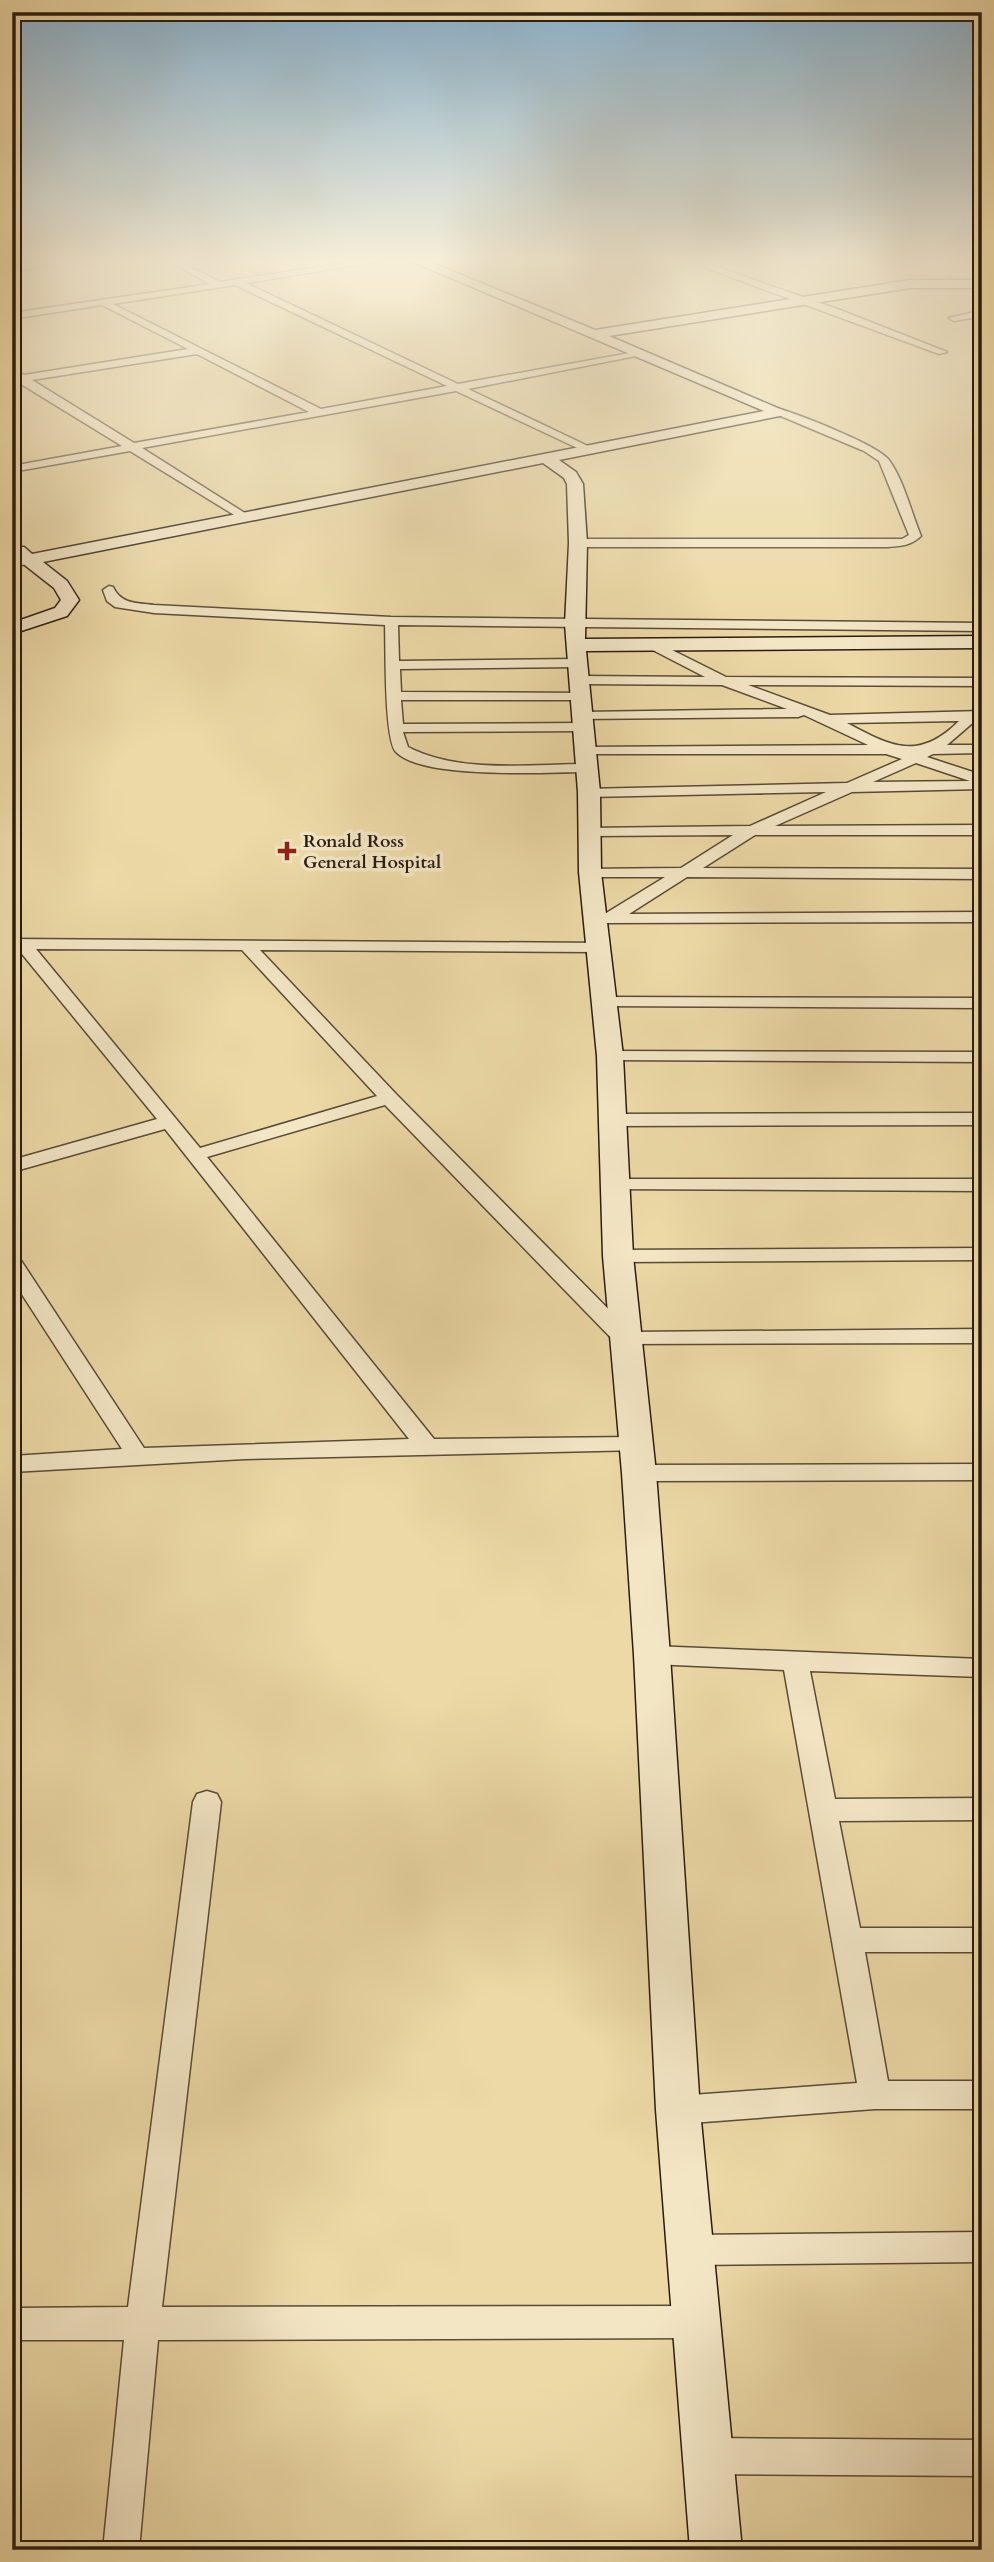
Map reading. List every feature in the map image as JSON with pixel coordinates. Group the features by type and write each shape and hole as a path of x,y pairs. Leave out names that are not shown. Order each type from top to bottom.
{"street":[{"path":"21,381 244,517"},
{"path":"256,381 320,413"},
{"path":"444,381 588,450"},
{"path":"12,469 494,381"},
{"path":"578,543 887,543 905,542 915,536 883,458 861,445 705,381"},
{"path":"20,561 780,412"},
{"path":"547,459 570,475 575,484 581,706 591,831 590,872 600,928 610,1056 618,1256 652,1656 678,2110 716,2550"},
{"path":"12,547 20,561 61,585 70,600 61,612 12,629"},
{"path":"109,590 111,598 120,604 154,610 391,621 581,706 886,749 981,750 972,719"},
{"path":"391,621 398,745 407,754 444,764 581,706 982,626"},
{"path":"581,706 650,643 982,642"},
{"path":"650,643 724,681 828,719 886,749 982,780"},
{"path":"395,664 581,706 849,787 982,785"},
{"path":"397,728 581,706 724,681 982,682"},
{"path":"395,696 581,706 810,713"},
{"path":"828,719 972,719"},
{"path":"600,928 681,872 751,831 914,759 972,719"},
{"path":"591,831 982,830"},
{"path":"590,872 982,874"},
{"path":"18,944 247,946 600,928 982,917"},
{"path":"18,944 169,1122 426,1445"},
{"path":"247,946 389,1098 625,1339 982,1336"},
{"path":"605,1002 982,1003"},
{"path":"610,1056 982,1057"},
{"path":"195,1155 389,1098"},
{"path":"611,1120 982,1119"},
{"path":"12,1166 169,1122"},
{"path":"617,1185 982,1185"},
{"path":"618,1256 982,1254"},
{"path":"12,1262 137,1455"},
{"path":"12,1464 137,1455 426,1445 636,1459 982,1472"},
{"path":"652,1656 982,1668"},
{"path":"795,1662 825,1810 874,2095"},
{"path":"121,2550 143,2323 206,1802"},
{"path":"825,1810 982,1809"},
{"path":"848,1940 982,1940"},
{"path":"678,2110 874,2095 982,2095"},
{"path":"690,2250 982,2247"},
{"path":"12,2324 697,2322"},
{"path":"708,2456 982,2458"}],"place":[{"name":"Ronald Ross General Hospital","path":"287,851"}]}
